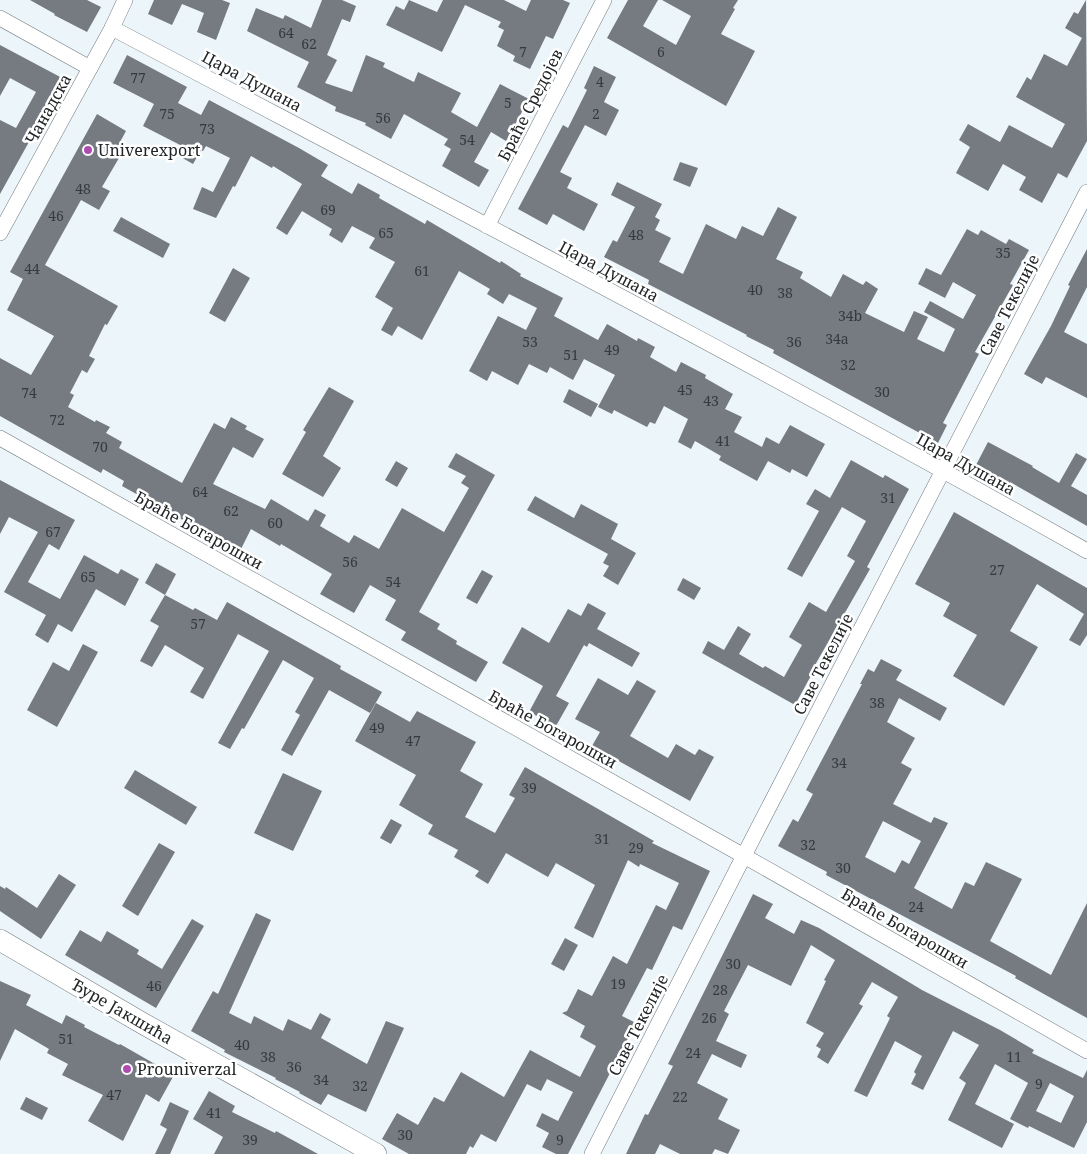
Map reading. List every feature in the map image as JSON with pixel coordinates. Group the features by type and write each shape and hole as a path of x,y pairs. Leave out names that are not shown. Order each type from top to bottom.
{"main road":[{"name":"Ђуре Јакшића","path":"0,940 142,1023 376,1154"}],"street":[{"name":"Чанадска","path":"0,233 112,28 125,0"},
{"name":"Браће Средојев","path":"488,226 604,0"},
{"path":"0,18 90,68"},
{"name":"Цара Душана","path":"112,28 488,226 943,470 1087,551"},
{"name":"Саве Текелије","path":"592,1154 1087,192"},
{"name":"Браће Богарошки","path":"0,438 1087,1051"}],"building":[{"path":"30,0 87,0 101,7 87,32"},
{"path":"154,0 222,0 230,3 216,40 197,32 204,13 182,4 172,25 148,14"},
{"path":"322,0 342,0 356,6 350,22 342,19 327,55 337,60 325,83 352,92 366,55 385,63 383,67 414,82 418,72 461,93 451,112 477,127 500,84 529,99 506,141 491,132 474,162 489,170 479,187 442,166 451,149 444,145 448,139 404,114 391,139 365,125 366,123 335,111 336,107 297,87 309,62 247,31 256,8 283,19 285,15 311,28"},
{"path":"409,0 437,12 443,0 504,0 526,11 531,0 563,0 570,3 553,39 546,36 530,69 513,61 515,56 497,46 504,30 498,27 501,22 465,5 442,52 386,25 396,6 404,10"},
{"path":"628,0 658,0 643,26 676,45 691,16 662,0 738,0 721,34 755,51 726,106 607,38"},
{"path":"1086,0 1087,141 1067,178 1058,173 1042,203 1019,190 1026,177 1003,164 988,191 956,173 970,147 959,140 968,124 1000,142 1009,125 1052,148 1065,124 1016,97 1027,77 1031,80 1044,54 1067,66 1082,38 1065,28 1074,12 1078,14"},
{"path":"0,45 64,79 0,194 0,120 16,128 36,92 10,78 0,96"},
{"path":"127,55 187,87 178,103 201,115 209,100 328,165 321,176 352,194 358,183 380,195 379,198 425,224 427,220 500,263 501,261 521,274 520,276 563,298 554,316 598,340 607,324 637,341 638,338 655,347 650,357 676,372 681,362 706,375 705,378 733,394 725,409 742,417 734,432 762,447 766,437 779,444 790,425 825,444 807,477 792,469 790,473 768,461 757,481 719,460 721,456 695,441 691,449 678,442 688,419 664,406 655,424 650,422 647,427 614,410 612,414 598,407 615,375 584,359 573,380 550,367 547,373 529,364 518,385 492,371 487,381 469,371 498,316 526,330 537,308 509,294 503,304 487,294 490,289 459,271 422,340 398,326 392,336 381,330 393,308 375,297 395,262 369,248 375,238 352,226 342,243 329,235 332,229 302,211 287,235 276,228 302,184 273,166 272,168 251,156 216,218 193,209 202,187 213,192 230,158 206,146 203,151 201,150 193,164 179,156 184,147 143,126 154,104 113,83"},
{"path":"594,66 616,77 604,102 619,110 606,136 585,125 560,172 572,178 567,188 598,204 584,231 553,214 547,225 518,209 563,125 568,128 587,90 584,88"},
{"path":"97,114 126,131 113,155 119,158 102,187 110,191 99,210 81,200 45,265 118,306 107,325 105,324 89,356 95,359 87,373 82,370 70,393 74,395 68,407 95,422 96,420 110,427 106,433 122,442 119,448 182,483 214,423 225,429 231,417 247,426 245,429 264,439 253,458 233,447 213,484 265,509 271,499 308,521 315,509 326,515 320,526 349,543 354,535 379,549 402,508 444,532 469,488 461,483 466,476 448,467 456,453 495,475 419,612 440,624 437,629 457,641 456,644 488,662 476,682 401,640 406,632 385,620 396,600 370,585 354,613 320,594 332,574 281,544 280,546 251,529 241,549 201,530 122,486 124,481 103,469 101,473 0,416 0,358 31,375 54,336 7,310 23,279 10,272"},
{"path":"680,162 698,168 690,187 673,180"},
{"path":"617,182 662,204 655,217 660,220 655,230 671,238 659,262 683,274 706,224 736,239 742,226 763,236 778,207 797,217 776,259 803,272 800,278 831,297 843,274 863,285 866,281 878,289 865,313 904,332 914,311 928,317 917,339 944,352 955,329 924,312 930,301 963,319 976,295 953,282 945,298 918,284 926,268 941,275 967,229 978,235 981,230 1006,244 1009,239 1029,250 1010,284 1013,285 975,352 979,354 943,423 947,425 938,443 773,353 774,350 747,335 648,284 649,280 604,257 613,240 617,242 635,207 611,195"},
{"path":"121,217 170,244 163,258 113,231"},
{"path":"1087,249 1087,287 1064,332 1087,344 1087,398 1046,377 1042,384 1024,374 1051,326 1070,286 1068,285"},
{"path":"233,268 250,278 225,322 209,313"},
{"path":"329,387 354,401 323,456 341,468 323,497 282,474 306,432 303,430"},
{"path":"569,389 598,404 591,417 563,402"},
{"path":"988,442 1033,466 1059,483 1076,453 1087,459 1071,486 1087,495 1087,526 976,465"},
{"path":"851,460 883,478 885,475 909,489 867,567 870,569 811,672 813,672 795,705 702,653 708,641 724,650 738,626 751,634 739,654 763,668 765,666 784,677 802,645 789,637 809,602 826,612 855,561 847,556 866,521 842,507 802,577 787,569 819,511 806,504 815,489 830,498"},
{"path":"396,461 408,468 397,487 385,480"},
{"path":"0,480 75,520 59,550 49,544 28,582 60,599 84,555 118,574 121,569 139,579 125,606 96,589 72,632 58,624 48,643 35,635 46,615 4,592 38,532 9,517 0,534"},
{"path":"535,496 574,518 581,504 618,524 611,539 636,553 618,585 603,576 609,566 603,563 608,554 527,510"},
{"path":"954,512 1087,588 1087,635 1080,646 1069,640 1084,614 1037,584 1010,631 1038,647 1004,706 953,676 977,635 943,616 950,603 915,584"},
{"path":"156,563 176,574 165,595 145,583"},
{"path":"482,570 493,576 477,604 466,598"},
{"path":"683,578 701,588 694,600 677,590"},
{"path":"165,595 217,620 227,602 341,666 340,669 382,692 370,713 329,690 292,756 281,750 300,715 295,712 314,678 283,660 244,729 242,728 230,749 218,743 269,651 238,634 203,699 190,692 204,668 165,645 152,667 140,661 159,626 150,621"},
{"path":"588,603 606,613 597,629 640,653 632,667 589,643 587,647 584,645 556,696 569,703 556,726 529,712 543,686 502,663 522,627 549,643 568,609 581,616"},
{"path":"83,644 98,652 57,727 27,710 53,662 69,671"},
{"path":"881,659 902,670 896,680 947,708 940,721 899,698 887,722 915,738 901,763 912,769 893,804 931,823 934,817 948,823 914,888 952,909 965,882 974,886 986,862 1022,879 990,941 1051,975 1087,903 1087,1018 1015,978 1016,976 826,875 827,872 778,846 793,819 798,822 813,794 806,790 862,684 860,684 868,669 874,672","holes":["883,821 921,841 909,864 902,860 895,873 865,857"]},
{"path":"598,678 628,695 637,680 656,691 630,736 668,758 676,744 695,755 699,749 714,757 690,801 592,746 600,732 575,719"},
{"path":"376,703 410,722 417,711 476,742 460,771 483,784 465,817 495,833 515,798 509,795 525,767 654,841 652,843 710,871 682,930 673,926 652,970 647,968 622,1016 636,1023 568,1154 556,1154 542,1147 549,1133 536,1126 542,1113 558,1121 573,1092 547,1079 541,1091 527,1084 496,1142 481,1134 473,1148 470,1146 466,1154 409,1154 382,1139 397,1113 418,1125 434,1097 444,1102 461,1072 504,1097 530,1050 580,1077 596,1046 580,1037 585,1026 562,1013 567,1011 578,989 592,996 613,956 627,964 656,905 666,910 679,883 640,864 639,867 628,860 593,938 574,928 595,885 556,863 548,877 506,853 488,884 475,876 479,871 454,857 458,850 428,834 433,825 399,805 416,775 355,741"},
{"path":"135,770 197,807 186,825 124,788"},
{"path":"283,773 322,791 293,851 254,833"},
{"path":"391,819 402,825 391,844 380,838"},
{"path":"159,843 175,852 138,916 122,906"},
{"path":"59,874 76,885 41,939 0,911 0,886 5,889 6,887 37,908"},
{"path":"753,894 773,904 765,918 794,934 801,920 819,928 922,990 1000,1030 1034,1050 1032,1053 1083,1078 1087,1070 1087,1122 1074,1148 1010,1119 1028,1083 995,1064 975,1104 1014,1124 1002,1148 948,1120 966,1083 959,1078 979,1045 953,1031 923,1090 911,1084 916,1074 914,1072 922,1056 895,1041 867,1097 854,1091 890,1018 887,1016 898,997 872,982 859,1004 863,1006 828,1064 817,1057 821,1049 816,1046 824,1033 806,1023 826,981 824,980 835,960 811,945 791,986 748,965 724,1011 729,1014 716,1041 747,1055 741,1068 712,1054 697,1083 728,1099 718,1119 740,1130 728,1154 715,1149 712,1154 680,1154 660,1144 655,1154 626,1154 645,1114 648,1115 673,1066 668,1064","holes":["1050,1083 1074,1096 1061,1123 1036,1111"]},
{"path":"256,913 271,920 229,1013 251,1024 254,1016 283,1031 288,1019 311,1030 320,1013 331,1019 321,1038 367,1064 386,1021 404,1028 366,1112 328,1094 321,1105 276,1078 224,1052 225,1050 191,1031 213,991 218,994"},
{"path":"192,919 204,926 156,1008 65,955 80,930 101,942 107,931 139,950 137,954 162,969"},
{"path":"565,938 578,945 564,971 551,964"},
{"path":"0,981 31,995 26,1005 62,1024 66,1015 85,1025 84,1027 120,1044 174,1075 159,1102 146,1094 123,1141 88,1121 103,1095 62,1075 68,1064 47,1053 49,1049 15,1029 0,1061"},
{"path":"209,1091 235,1106 232,1112 275,1133 276,1131 318,1154 214,1154 223,1137 193,1119"},
{"path":"26,1097 48,1108 42,1120 20,1109"},
{"path":"170,1102 189,1111 170,1154 155,1154 167,1129 160,1125"}],"place":[{"name":"Univerexport","path":"88,150"},
{"name":"Prouniverzal","path":"127,1069"}]}
